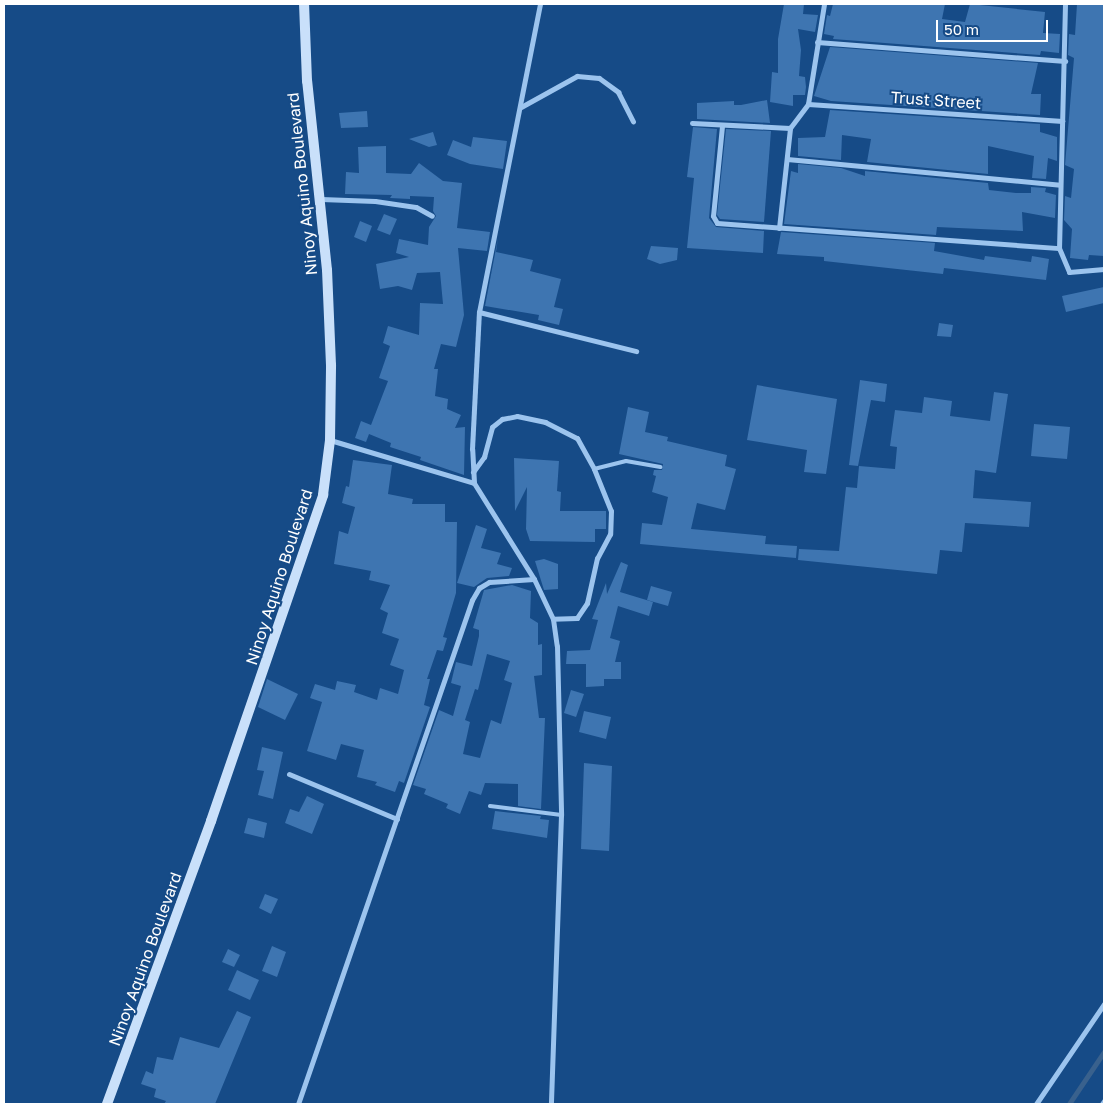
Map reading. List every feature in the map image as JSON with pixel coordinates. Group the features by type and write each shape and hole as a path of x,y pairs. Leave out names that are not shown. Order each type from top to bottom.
{"main road":[{"name":"Ninoy Aquino Boulevard","path":"107,1104 212,822 303,559 323,495 330,440 331,365 321,199 307,81 304,4"}],"street":[{"path":"540,4 479,312 473,472 474,483 534,579 553,620 557,646 561,815 551,1104"},
{"path":"779,228 790,128 808,104 824,4"},
{"path":"1065,4 1059,248 1069,272 1104,269"},
{"path":"817,42 1065,61"},
{"path":"521,107 577,76 599,78 618,92 633,121"},
{"name":"Trust Street","path":"808,104 1062,121"},
{"path":"692,123 790,128"},
{"path":"722,126 714,220 717,224 1059,248"},
{"path":"787,159 1060,185"},
{"path":"321,199 416,207 432,216"},
{"path":"479,312 636,351"},
{"path":"473,472 484,457 492,427 502,419 517,416 546,422 577,438 594,468 611,511 610,534 597,558 587,603 577,618 553,620"},
{"path":"330,440 474,483"},
{"path":"298,1104 479,588 489,582 534,579"},
{"path":"289,774 397,819"},
{"path":"1036,1104 1104,1004"},
{"path":"1102,1104 1104,1100"}],"lane":[{"path":"594,468 626,461 660,467"},
{"path":"490,806 561,815"}],"building":[{"path":"784,4 804,4 803,14 818,15 815,32 798,29 801,50 799,76 805,77 806,87 805,95 793,95 793,106 770,102 772,72 778,73 778,39"},
{"path":"833,4 945,4 942,19 965,22 970,4 1045,12 1043,33 1060,34 1059,53 1041,51 1040,55 833,39 834,36 824,34 827,15 830,16"},
{"path":"1077,4 1104,4 1104,256 1089,255 1088,260 1070,258 1072,229 1064,220 1065,196 1071,198 1074,169 1065,165 1074,58 1068,55 1069,34 1075,35"},
{"path":"830,47 1038,63 1031,94 1041,94 1040,115 831,101 814,96"},
{"path":"767,100 770,123 697,119 697,103 734,101 734,105 741,105"},
{"path":"830,110 1040,124 1040,132 1057,137 1057,161 1048,158 1046,179 1032,178 1034,156 988,146 988,174 867,162 871,139 842,135 841,160 798,156 798,138 825,137"},
{"path":"367,111 368,127 341,128 339,113"},
{"path":"693,127 717,129 709,218 716,227 764,231 763,253 687,248 694,178 687,177"},
{"path":"726,129 771,131 764,222 720,219 717,215"},
{"path":"433,132 437,145 429,147 409,139"},
{"path":"473,137 507,141 503,169 470,164 447,155 453,140 471,147"},
{"path":"386,146 386,173 411,174 419,163 443,181 462,183 457,228 490,232 487,251 458,248 464,315 456,347 441,344 434,369 438,369 435,396 448,399 447,409 461,415 455,428 465,427 464,475 420,460 421,457 390,447 391,443 369,434 366,442 355,438 361,421 371,425 388,381 379,378 390,346 383,343 388,326 419,335 420,303 443,304 440,272 417,273 412,290 398,286 380,289 376,264 409,257 396,253 399,239 428,245 429,227 436,216 433,211 434,197 410,196 410,199 390,198 392,195 345,194 346,172 359,173 358,147"},
{"path":"798,164 841,168 865,176 865,171 988,183 989,190 1016,193 1031,193 1031,187 1046,188 1045,192 1056,195 1055,218 1022,212 1023,231 937,227 936,235 784,224 791,171 798,173"},
{"path":"384,214 397,219 390,235 377,230"},
{"path":"360,221 372,226 366,242 354,237"},
{"path":"781,232 935,243 934,251 984,260 985,256 1031,262 1032,256 1049,259 1046,280 944,268 943,274 824,261 824,257 777,254"},
{"path":"498,238 496,252 533,260 530,271 561,279 554,307 563,309 559,325 538,320 539,315 485,306"},
{"path":"651,246 678,248 677,260 660,264 647,259"},
{"path":"1104,287 1104,303 1066,312 1062,296"},
{"path":"939,323 953,325 951,337 937,336"},
{"path":"860,380 887,384 885,402 871,400 858,466 849,465"},
{"path":"757,385 837,399 826,474 804,472 807,450 747,440"},
{"path":"994,392 1008,394 996,473 975,470 973,498 1031,502 1029,527 965,523 962,552 940,550 937,574 798,560 799,549 839,551 846,487 857,488 859,466 895,469 897,447 890,446 895,410 922,413 924,397 952,401 950,416 990,421"},
{"path":"628,407 649,412 645,432 668,437 667,441 727,455 725,466 736,469 725,510 697,503 691,529 766,536 765,544 797,546 796,558 640,544 642,523 662,525 668,497 652,492 656,476 653,475 654,470 662,470 663,464 619,454"},
{"path":"1034,424 1070,427 1067,459 1031,456"},
{"path":"514,458 559,461 557,491 561,492 560,511 606,511 606,529 595,529 595,542 530,541 526,529 527,487 515,511"},
{"path":"353,460 392,465 388,494 413,499 412,504 445,504 445,522 457,522 456,593 443,637 447,638 443,651 437,650 427,679 430,679 424,705 430,707 404,783 399,781 395,792 375,785 377,782 357,777 364,750 341,744 336,760 307,751 322,702 310,698 315,684 335,690 337,681 356,685 354,692 377,700 380,688 398,694 404,670 390,665 399,639 382,633 388,613 380,609 390,585 369,580 371,571 334,564 339,531 348,534 355,507 342,503 346,486 349,487"},
{"path":"476,525 487,529 481,548 501,553 497,564 512,568 509,576 487,578 474,587 457,583"},
{"path":"544,559 558,564 558,589 544,590 535,561"},
{"path":"621,562 628,565 620,592 653,602 649,616 618,606 610,638 620,641 615,662 621,662 621,679 604,679 604,686 586,687 586,664 566,664 567,651 590,650 598,620 592,619 606,583 607,594"},
{"path":"512,585 531,591 530,618 538,623 538,645 542,644 542,675 534,676 539,718 545,718 541,809 518,806 518,784 485,783 481,795 469,791 460,814 446,808 448,804 424,794 426,789 413,785 439,710 453,716 461,686 451,683 456,662 472,666 479,636 479,630 473,628 484,590","holes":["487,654 510,661 504,680 512,683 501,724 491,720 480,758 463,754 470,722 465,720 475,689 478,690"]},
{"path":"651,586 672,592 668,606 647,600"},
{"path":"267,679 298,694 285,720 258,707"},
{"path":"571,690 584,694 576,717 564,713"},
{"path":"584,711 611,717 606,739 579,732"},
{"path":"262,747 283,752 273,799 258,795 264,771 257,770"},
{"path":"584,763 612,766 609,851 581,849"},
{"path":"307,796 324,804 312,834 285,823 290,809 299,812"},
{"path":"495,811 541,816 540,819 549,820 547,838 492,829"},
{"path":"248,818 267,823 264,838 244,833"},
{"path":"265,894 278,899 271,914 259,908"},
{"path":"272,946 286,952 277,977 262,971"},
{"path":"228,949 240,955 234,967 222,962"},
{"path":"237,970 259,980 250,1000 228,990"},
{"path":"237,1011 251,1017 215,1104 164,1104 166,1101 154,1097 156,1089 141,1084 146,1071 153,1074 157,1057 173,1060 180,1037 219,1048"}],"waterway":[{"path":"1069,1104 1104,1052"}]}
